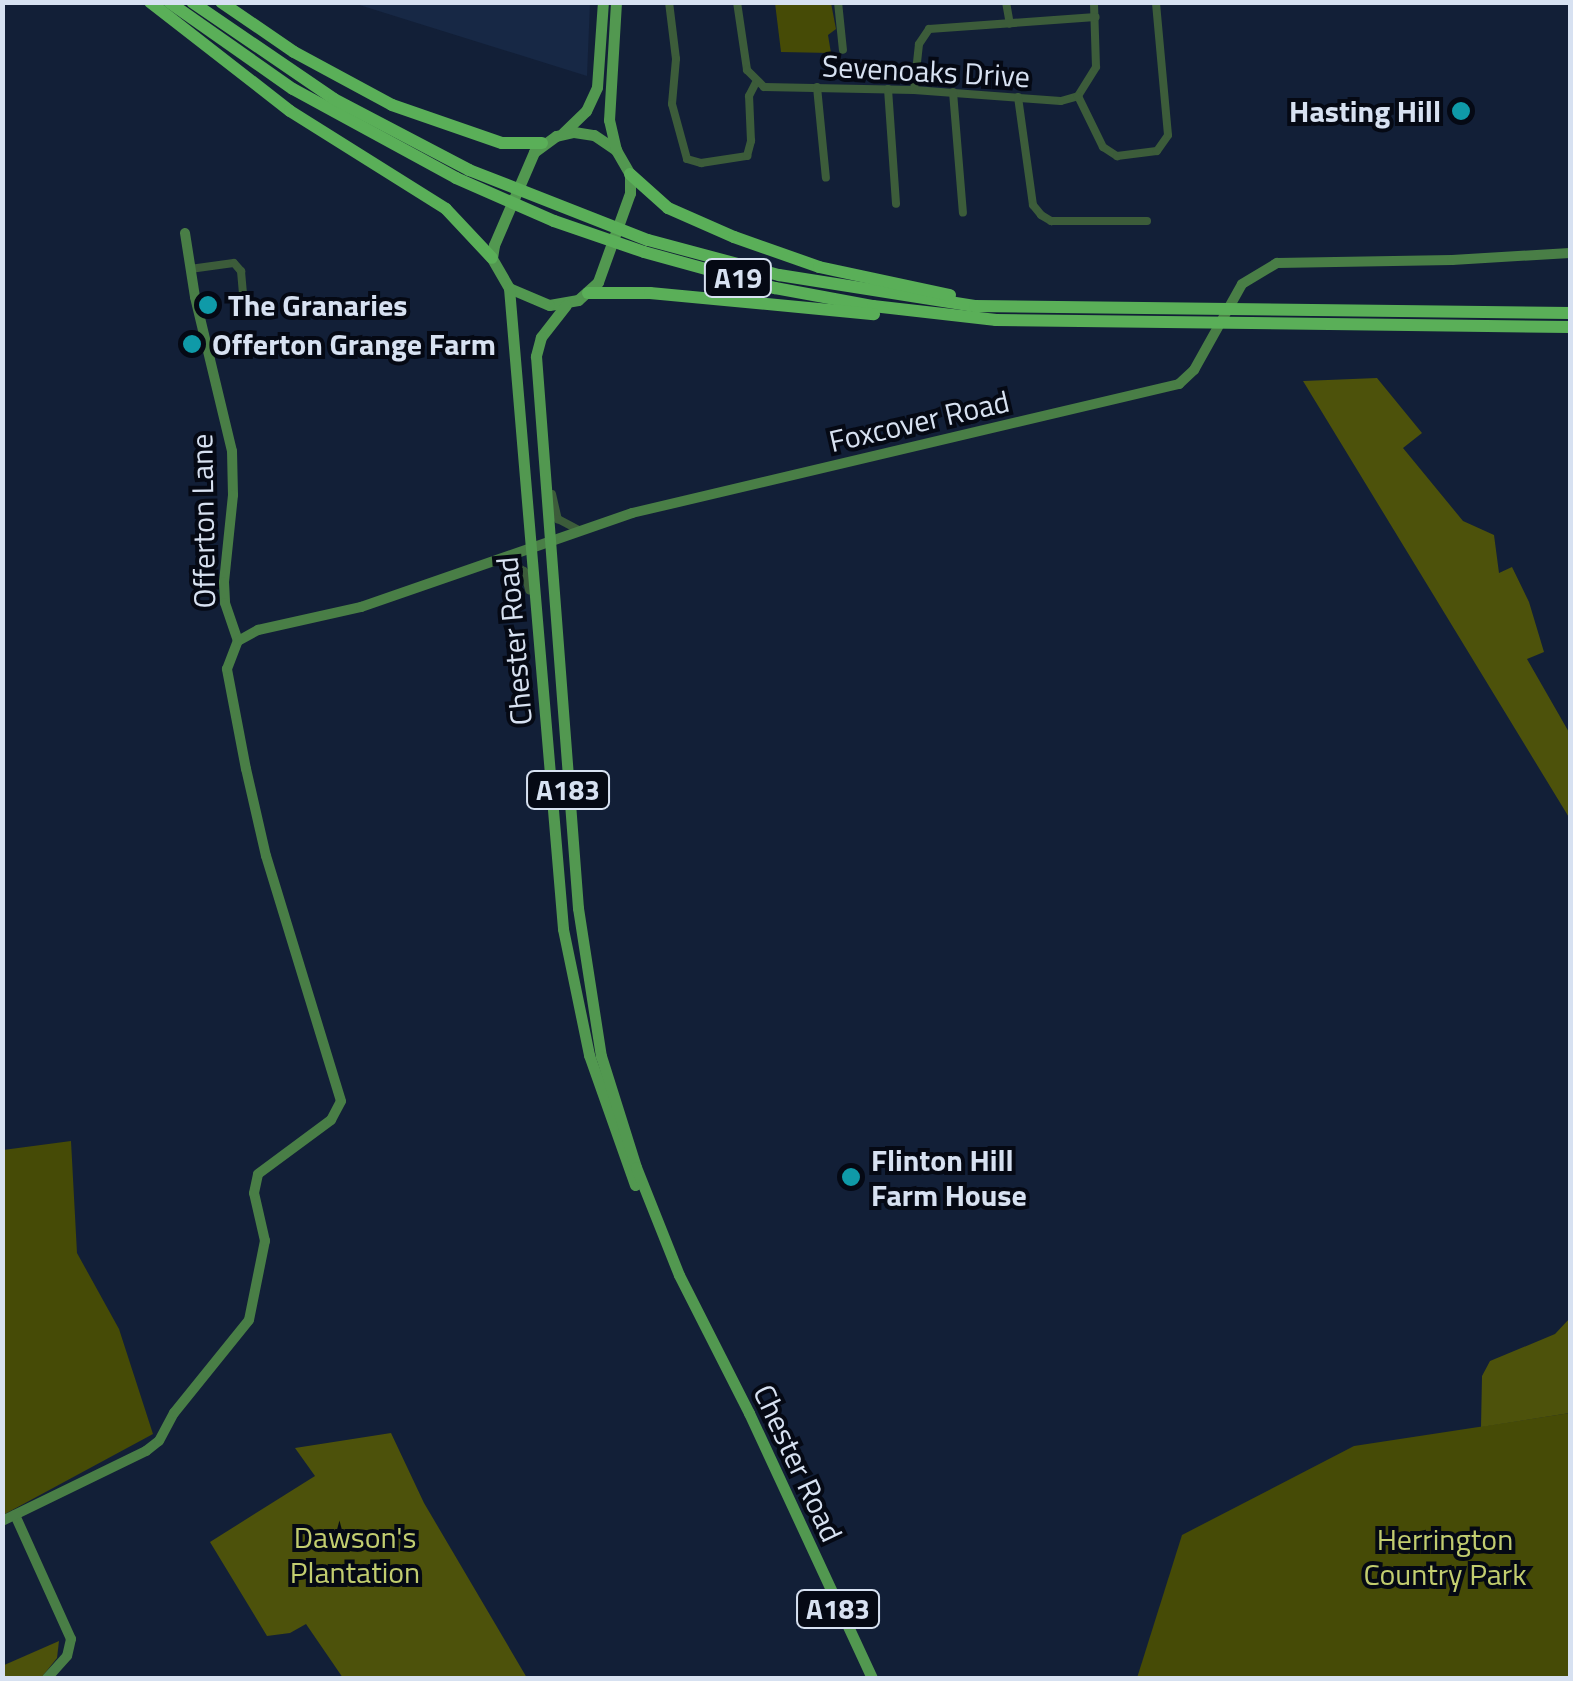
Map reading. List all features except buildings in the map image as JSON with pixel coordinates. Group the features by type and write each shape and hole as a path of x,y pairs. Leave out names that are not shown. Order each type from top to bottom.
{"highway":[{"path":"150,2 290,110 446,210 492,258"},
{"name":"A19","path":"169,2 231,48 348,122 456,178 554,221 644,252 775,288 873,306 996,320 1570,327"},
{"name":"A19","path":"192,2 277,63 379,125 559,209 648,240 779,275 898,297 1054,309 1570,313"},
{"path":"221,2 294,52 392,105 502,143 542,143"},
{"name":"A19","path":"630,174 668,208 819,266 942,294 1054,309"},
{"path":"588,293 650,292 940,320 996,320"}],"main road":[{"path":"603,2 597,87 586,111 564,133 542,143 522,172 498,228 492,258 509,288 549,305 566,305 588,293 606,268 625,211 630,174 616,150 610,120 616,2"},
{"path":"564,133 594,136 616,150"},
{"name":"Chester Road","path":"509,288 558,872 572,982 611,1125 644,1206 872,1678"},
{"name":"Chester Road","path":"566,305 541,338 536,356 567,770 588,985 620,1122 677,1269"}],"street":[{"path":"669,2 676,59 672,104 688,159 701,163 747,156 751,141 750,96 756,82 742,54 737,2"},
{"path":"838,2 843,50"},
{"path":"1006,2 1010,24"},
{"path":"1094,2 1096,67 1078,96 1103,147 1116,156 1157,151 1168,135 1156,2"},
{"path":"914,90 919,44 929,29 1096,17"},
{"name":"Sevenoaks Drive","path":"756,82 784,90 914,90 1061,101 1078,96"},
{"path":"818,87 826,178"},
{"path":"888,89 896,204"},
{"path":"953,92 963,213"},
{"path":"1018,97 1032,205 1040,215 1051,221 1148,222"},
{"path":"185,233 190,269 234,262 241,271 243,292"},
{"name":"Foxcover Road","path":"238,641 258,630 361,607 632,514 1170,386 1188,376 1201,360 1242,284 1277,262 1452,260 1570,253"},
{"name":"Offerton Lane","path":"190,269 232,450 234,495 224,582 225,603 238,641"},
{"path":"544,455 558,519 568,527 585,530"},
{"path":"504,560 527,577 541,664"},
{"path":"2,1522 159,1441 174,1413 249,1320 265,1241 254,1192 258,1174 332,1120 341,1102 266,856 246,768 227,668 238,641"},
{"path":"15,1515 71,1639 67,1656 47,1678"}],"shaded area":[{"path":"353,3 590,3 587,76"}],"green space":[{"path":"775,3 831,3 836,29 828,35 831,53 781,52"},
{"path":"1377,378 1422,433 1403,448 1463,521 1494,535 1499,573 1512,567 1529,602 1544,652 1527,659 1570,734 1570,819 1303,381"},
{"path":"71,1141 77,1253 119,1329 153,1434 3,1515 3,1150"},
{"path":"1570,1318 1570,1413 1481,1427 1482,1376 1490,1361 1555,1334"},
{"name":"Herrington Country Park","path":"1570,1413 1570,1678 1137,1678 1182,1535 1354,1446"},
{"name":"Dawson's Plantation","path":"391,1433 424,1503 527,1678 343,1678 306,1624 290,1633 267,1636 210,1542 315,1476 295,1448"},
{"path":"59,1641 57,1658 41,1678 3,1678 2,1666"}],"place":[{"name":"Hasting Hill","path":"1461,111"},
{"name":"The Granaries","path":"208,305"},
{"name":"Offerton Grange Farm","path":"192,344"},
{"name":"Flinton Hill Farm House","path":"851,1177"}]}
